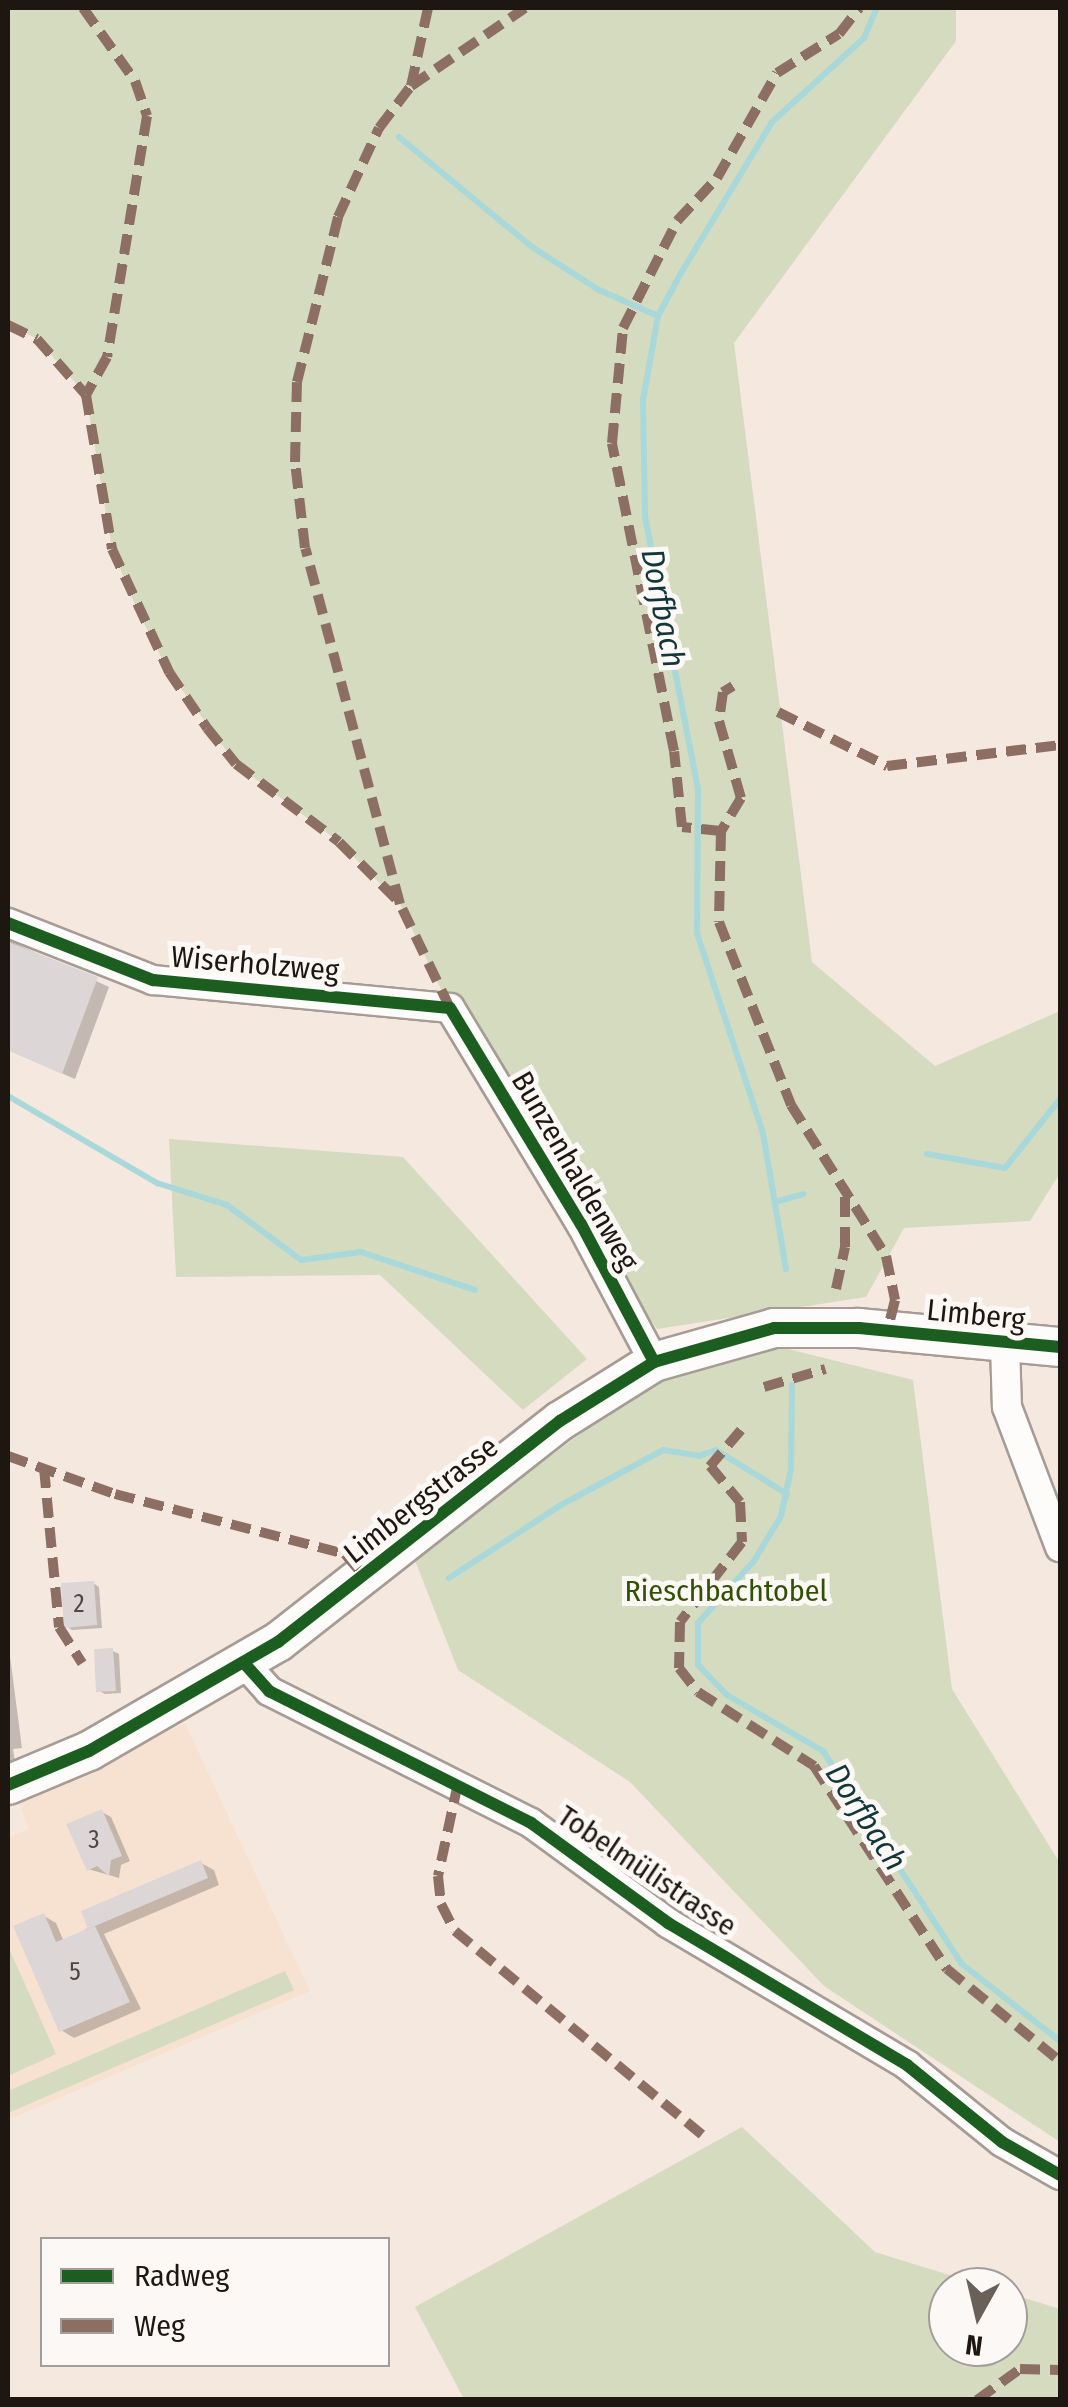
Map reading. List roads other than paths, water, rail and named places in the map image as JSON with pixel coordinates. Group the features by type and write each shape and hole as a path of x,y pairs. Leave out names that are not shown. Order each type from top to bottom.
{"street":[{"name":"Wiserholzweg","path":"8,923 153,980 450,1008"},
{"name":"Bunzenhaldenweg","path":"450,1008 580,1224 654,1362"},
{"name":"Limbergstrasse","path":"8,1785 89,1752 244,1663 560,1421 654,1362 774,1328 887,1330"},
{"name":"Limberg","path":"887,1330 1005,1345 1060,1346"},
{"path":"1005,1345 1007,1407 1060,1547"},
{"name":"Tobelmülistrasse","path":"244,1663 269,1690 530,1822 668,1924 907,2065 1002,2142 1060,2175"}],"waterway":[{"name":"Dorfbach","path":"786,1269 763,1133 697,933 698,789 645,516 643,400 658,316 681,273 772,122 864,38 877,8"},
{"path":"399,137 532,247 599,290 658,316"},
{"path":"8,1096 157,1183 227,1205 301,1260 361,1252 475,1290"},
{"path":"927,1154 1005,1168 1060,1099"},
{"path":"779,1201 803,1194"},
{"name":"Dorfbach","path":"792,1385 791,1469 781,1516 754,1561 698,1623 698,1665 727,1695 823,1751 962,1964 1060,2041"},
{"path":"449,1578 561,1505 663,1450 699,1456 716,1450 787,1494"}],"park label":[{"name":"Rieschbachtobel","path":"726,1591"}]}
